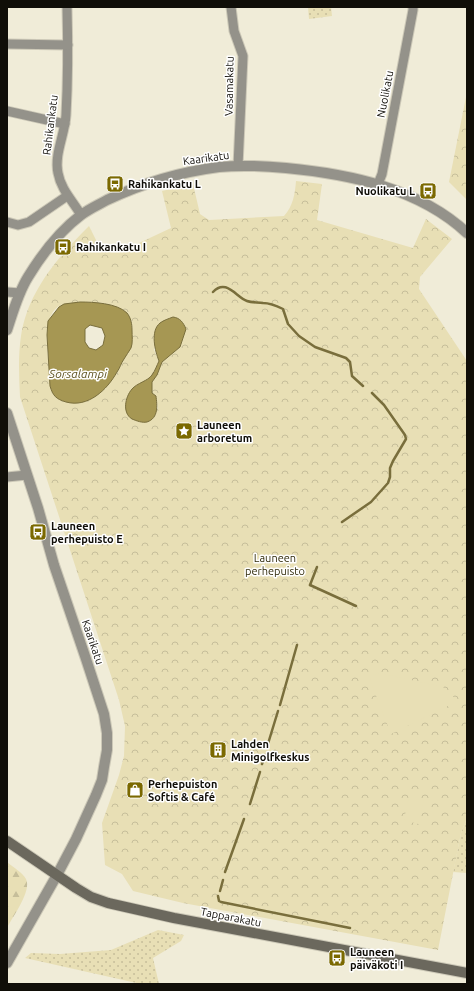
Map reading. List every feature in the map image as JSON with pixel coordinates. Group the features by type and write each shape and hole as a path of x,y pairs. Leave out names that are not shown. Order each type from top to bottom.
{"main road":[{"name":"Tapparakatu","path":"7,841 91,896 108,903 181,920 467,973"}],"street":[{"name":"Rahikankatu","path":"67,7 68,45 65,124 58,154 57,171 61,185 81,216"},
{"name":"Vasamakatu","path":"231,7 234,31 243,56 238,166"},
{"name":"Nuolikatu","path":"378,184 382,174 396,106 413,7"},
{"path":"7,44 68,45"},
{"path":"7,111 65,124"},
{"name":"Kaarikatu","path":"7,330 28,277 52,242 81,216 95,207 141,185 181,173 220,167 274,167 313,171 378,184 406,194 429,205 454,221 467,233"},
{"path":"7,222 18,225 29,222 67,196"},
{"path":"7,292 20,294"},
{"name":"Kaarikatu","path":"7,413 54,565 102,707 107,733 102,780 90,810 57,875 10,950 7,962"},
{"path":"7,477 27,475"}],"green space":[{"path":"308,7 331,7 332,16 309,19"},
{"path":"467,92 467,200 449,182"},
{"name":"Launeen perhepuisto","path":"296,181 322,184 317,220 413,248 426,219 452,239 420,277 419,289 467,361 467,818 461,833 438,950 183,903 133,891 122,874 105,865 102,823 124,756 125,726 119,700 20,397 19,351 25,320 30,304 46,276 66,250 89,226 99,246 122,251 171,228 162,191 193,184 200,214 209,220 284,216 291,204","holes":["91,302 104,303 121,309 127,313 132,322 130,349 117,373 105,389 50,371 47,336 50,317 54,310 64,305","173,317 171,355 162,362 157,375 152,382 152,393 156,396 158,409 132,390 152,376 159,361 154,350 159,324"]},
{"path":"379,673 443,687 452,694 456,702 391,734 370,679 373,675"},
{"path":"409,796 424,799 418,824 404,820"},
{"path":"467,818 467,873 453,872 461,833"},
{"path":"7,862 23,875 27,884 24,897 7,928"},
{"path":"158,930 184,935 181,941 153,958 159,984 141,984 25,958 31,953 60,954 111,950"}],"water":[{"name":"Sorsalampi","path":"85,302 111,305 127,313 131,323 132,346 113,379 96,396 82,402 74,403 60,400 55,397 50,386 47,335 48,321 59,307 64,304","holes":["90,325 102,328 105,336 103,345 96,350 89,348 85,342 85,329"]},
{"path":"173,317 178,318 184,324 186,329 180,347 162,362 157,375 152,382 152,393 156,396 157,403 154,418 147,422 132,419 127,413 126,400 134,387 148,379 154,372 159,361 154,341 155,331 160,323"}],"waterway":[{"path":"213,292 218,288 227,288 247,301 268,304 283,309 288,324 299,336 315,347 346,358 350,362 352,376 363,386"},
{"path":"342,522 371,502 388,483 390,468 406,439 405,435 384,405 372,393"},
{"path":"310,585 317,567"},
{"path":"310,585 356,606"},
{"path":"280,705 297,645"},
{"path":"267,747 278,711"},
{"path":"262,764 265,755"},
{"path":"250,804 260,772"},
{"path":"225,872 244,819"},
{"path":"220,891 223,880"},
{"path":"218,896 219,901 221,902 350,928"}],"place":[{"name":"Rahikankatu L","path":"115,184"},
{"name":"Nuolikatu L","path":"428,191"},
{"name":"Rahikankatu I","path":"63,247"},
{"name":"Launeen arboretum","path":"184,431"},
{"name":"Launeen perhepuisto E","path":"38,532"},
{"name":"Lahden Minigolfkeskus","path":"218,750"},
{"name":"Perhepuiston Softis & Café","path":"135,790"},
{"name":"Launeen päiväkoti I","path":"337,958"}]}
